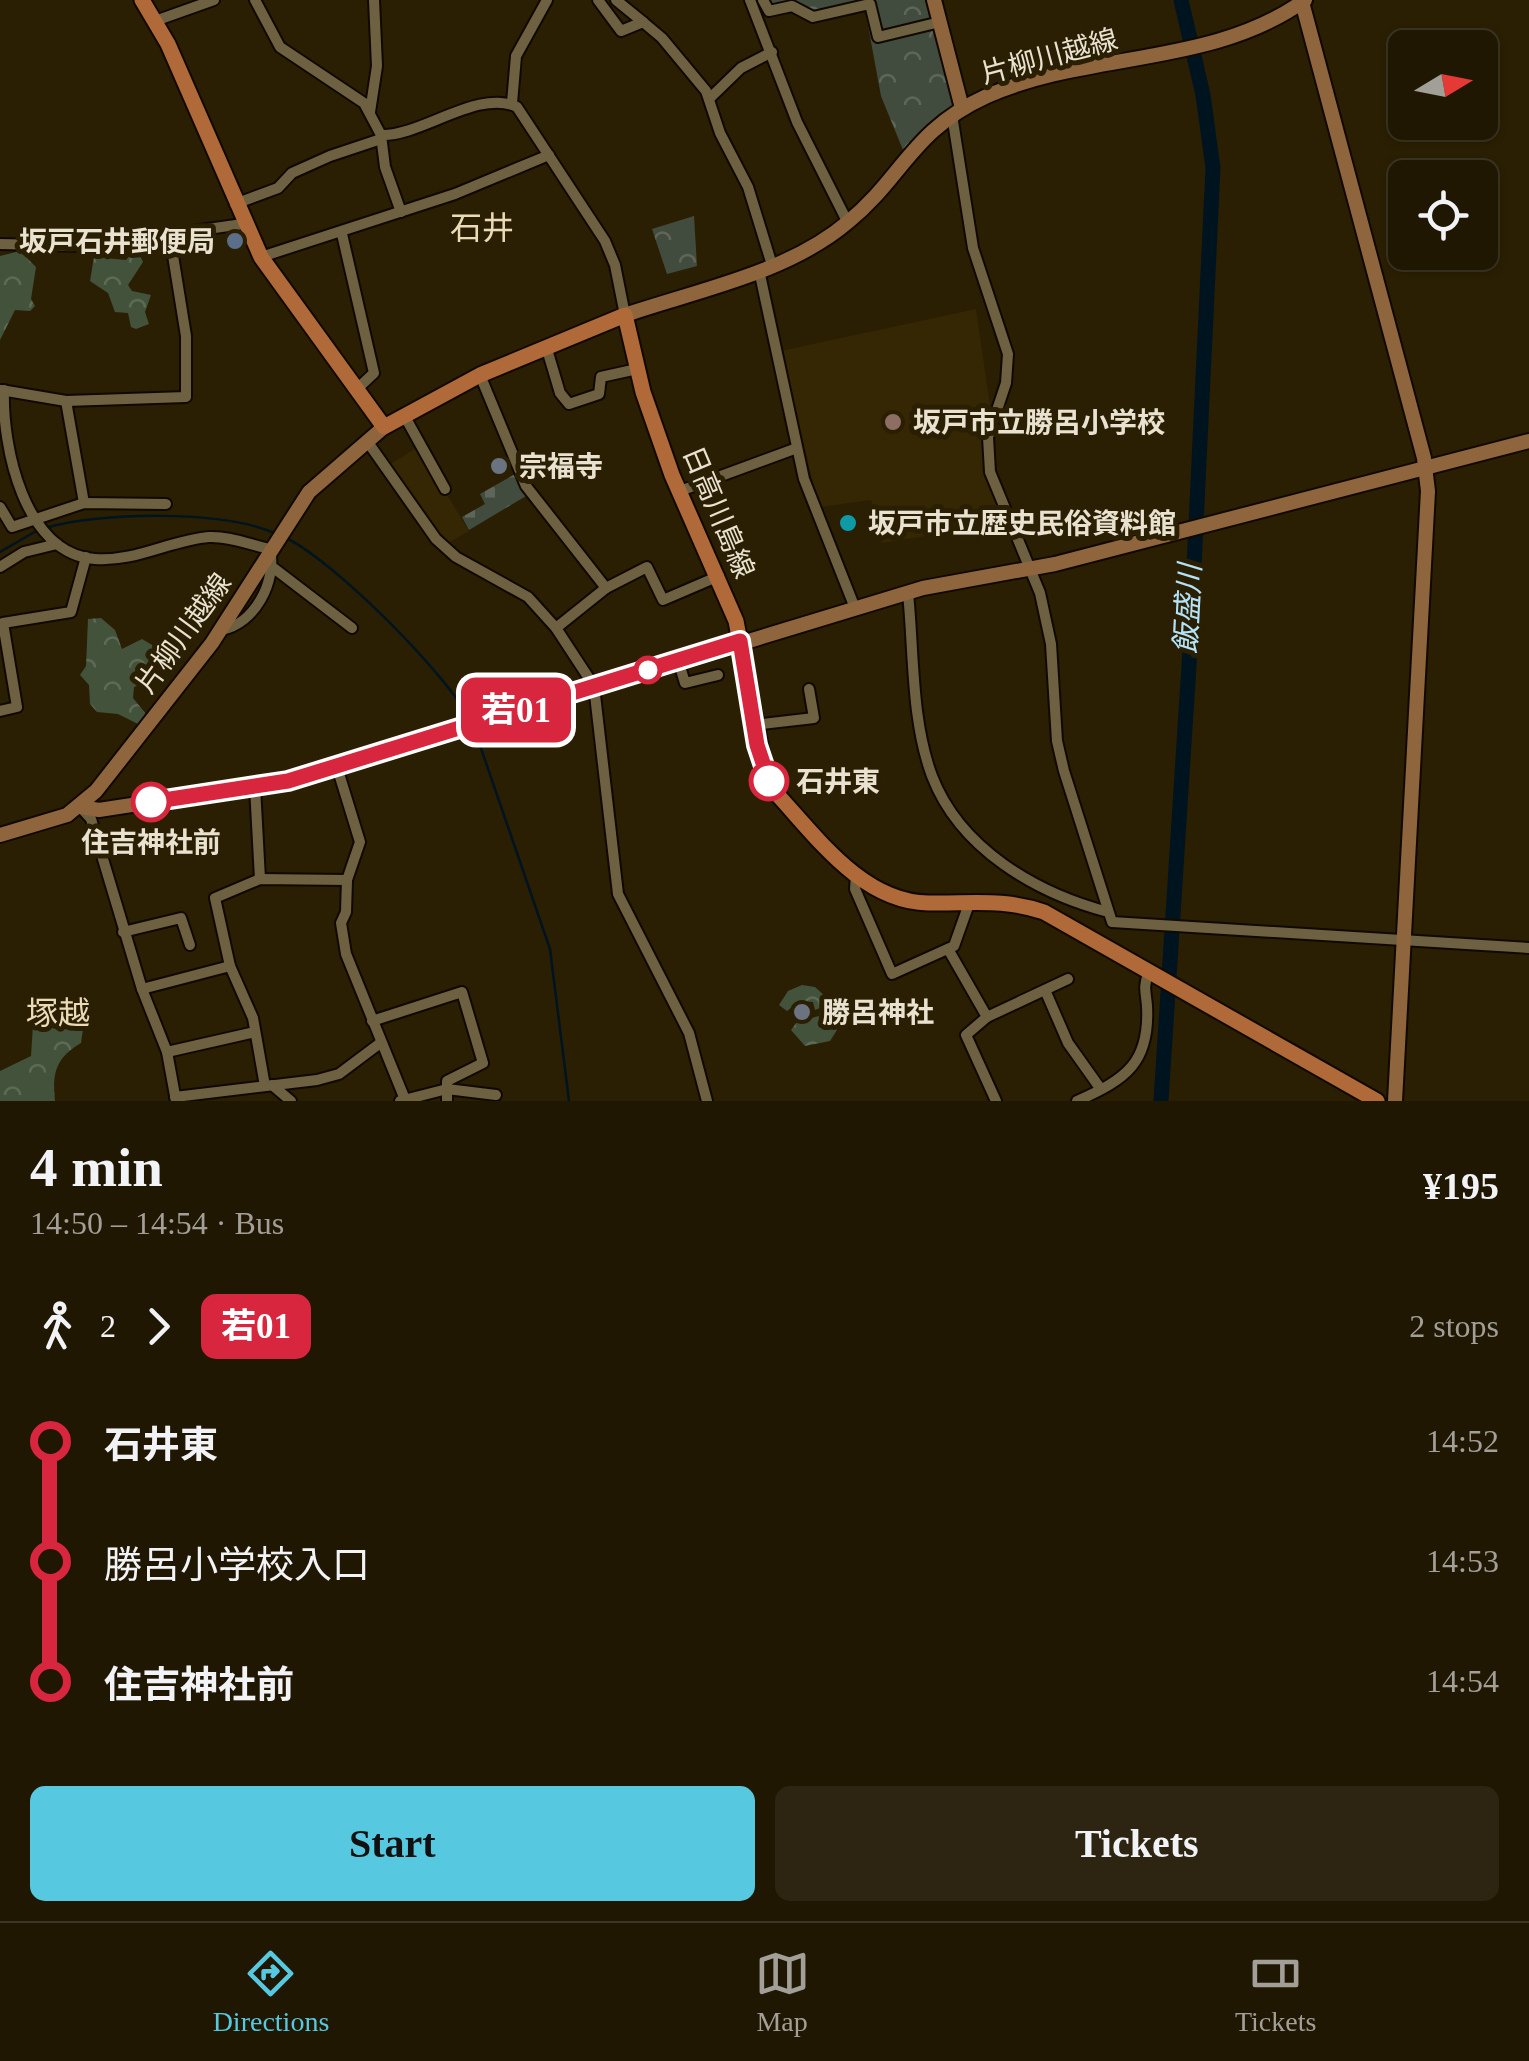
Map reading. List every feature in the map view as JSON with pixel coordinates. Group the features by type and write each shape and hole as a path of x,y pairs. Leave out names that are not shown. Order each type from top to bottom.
{"main road":[{"path":"142,0 156,21 242,224 260,257 384,428 480,374 625,315"},
{"name":"日高川島線","path":"625,315 637,369 680,491 720,576 740,641 762,764 775,792 856,876 874,889 916,903 1008,902 1044,912 1377,1101"}],"street":[{"path":"156,21 214,0"},
{"path":"255,0 280,48 357,95 370,112 381,137 401,212"},
{"path":"370,112 377,66 374,0"},
{"path":"547,0 516,56 512,104 609,249 625,315"},
{"path":"598,0 621,31 643,22"},
{"path":"616,0 682,60 709,98 720,133 748,187 797,448 810,498 856,608"},
{"path":"750,0 797,122 848,223"},
{"path":"763,0 770,12 792,6 813,17 870,4 878,38 940,22"},
{"path":"934,0 957,111 972,248 1008,354 1006,383 988,437 988,464 1031,570 1051,644 1057,740 1064,771 1115,924 1529,948"},
{"path":"1303,1 1358,198 1425,468 1428,516 1395,1101"},
{"name":"片柳川越線","path":"625,315 765,267 848,223 906,155 957,111 1003,89 1209,43 1276,18 1303,1"},
{"path":"709,98 741,68 772,52"},
{"path":"234,204 278,188 292,173 381,137 460,111 512,104"},
{"path":"260,257 342,234 549,155"},
{"path":"0,237 0,244 86,246 242,224"},
{"path":"342,234 374,375 356,389"},
{"path":"170,236 186,336 186,398 66,401 2,390 5,438 20,490 39,525 58,544 86,557 152,554 209,537 276,539 260,603 230,628 221,630"},
{"path":"546,346 560,393 569,404 599,394 600,377 637,369"},
{"path":"480,374 526,486 606,588"},
{"path":"66,401 84,504"},
{"path":"404,415 445,489"},
{"name":"片柳川越線","path":"0,835 52,822 80,807 221,630 276,539 318,484 384,428"},
{"path":"367,440 445,548 517,588 556,628 594,686 618,894 689,1033 707,1101"},
{"path":"80,807 99,810 255,787 337,767 740,641 908,593 1031,570 1529,441"},
{"path":"680,491 797,448"},
{"path":"0,507 12,527 39,525 84,504 166,504"},
{"path":"0,567 24,552 58,544"},
{"path":"0,710 17,707 2,623 71,612 86,557"},
{"path":"271,566 352,628"},
{"path":"556,628 606,588 647,567 663,600 720,576"},
{"path":"908,593 922,735 931,774 949,810 984,848 1040,889 1108,912"},
{"path":"678,660 685,683 715,676 705,652"},
{"path":"754,725 814,718 809,688"},
{"path":"337,767 360,842 347,880 342,932 352,978 379,1044 409,1098 496,1095"},
{"path":"255,787 260,878"},
{"path":"80,807 91,819 123,932 168,1052 176,1099 339,1074 379,1044"},
{"path":"856,876 855,888 892,974 958,941 970,901"},
{"path":"291,1101 268,1086 255,1032 230,966 215,898 260,878 347,880"},
{"path":"123,932 182,918 190,945"},
{"path":"948,949 987,1017"},
{"path":"142,989 230,966"},
{"path":"1078,1101 1136,1063 1144,1051 1144,990 1151,976"},
{"path":"996,1101 966,1035 987,1017 1068,979"},
{"path":"1044,990 1074,1054 1100,1088"},
{"path":"372,1021 462,992 483,1064 450,1079 447,1095"},
{"path":"168,1052 255,1032"}],"shaded area":[{"name":"坂戸市立勝呂小学校","path":"976,309 991,413 984,432 984,459 1006,523 882,543 871,500 819,507 781,351"},
{"path":"418,447 469,531 448,543 389,465"}],"green space":[{"path":"765,0 925,0 954,109 903,150 881,96 864,4 814,16 793,4 770,9"},
{"path":"694,216 697,266 667,274 652,229"},
{"path":"136,248 143,262 128,285 132,291 151,295 145,312 149,324 136,329 131,327 128,313 115,312 108,293 90,281 94,257 126,260"},
{"path":"20,251 36,267 31,299 35,306 30,311 15,310 0,340 0,256"},
{"path":"517,473 526,496 469,530 462,517 485,504 480,494"},
{"path":"101,618 115,630 122,649 142,639 169,655 171,664 159,678 134,687 133,698 146,714 138,724 118,714 97,712 90,704 89,685 80,675 86,666 88,619"},
{"path":"802,985 815,987 838,1008 837,1030 830,1041 805,1046 791,1030 797,1022 819,1016 820,1008 815,1010 813,1002 800,1001 787,1011 779,1005 788,991"},
{"path":"57,1001 83,1029 81,1043 66,1054 58,1067 55,1101 0,1101 0,1071 31,1056 34,1010"}],"waterway":[{"name":"飯盛川","path":"1161,1101 1190,650 1213,168 1203,95 1181,0"},
{"path":"45,528 96,519 161,516 224,520 274,533"},
{"path":"0,552 38,530"},
{"path":"286,538 332,570 387,620 438,675 471,721"},
{"path":"474,728 550,949 569,1101"}],"bus line":[{"name":"若01","path":"151,802 288,781 740,641 757,745 769,781"}],"place":[{"name":"坂戸石井郵便局","path":"235,241"},
{"name":"坂戸市立勝呂小学校","path":"893,422"},
{"name":"宗福寺","path":"499,466"},
{"name":"坂戸市立歴史民俗資料館","path":"848,523"},
{"name":"石井東","path":"769,781"},
{"name":"住吉神社前","path":"151,802"},
{"name":"勝呂神社","path":"802,1012"}],"district":[{"name":"石井","path":"482,228"},
{"name":"塚越","path":"58,1013"}]}
